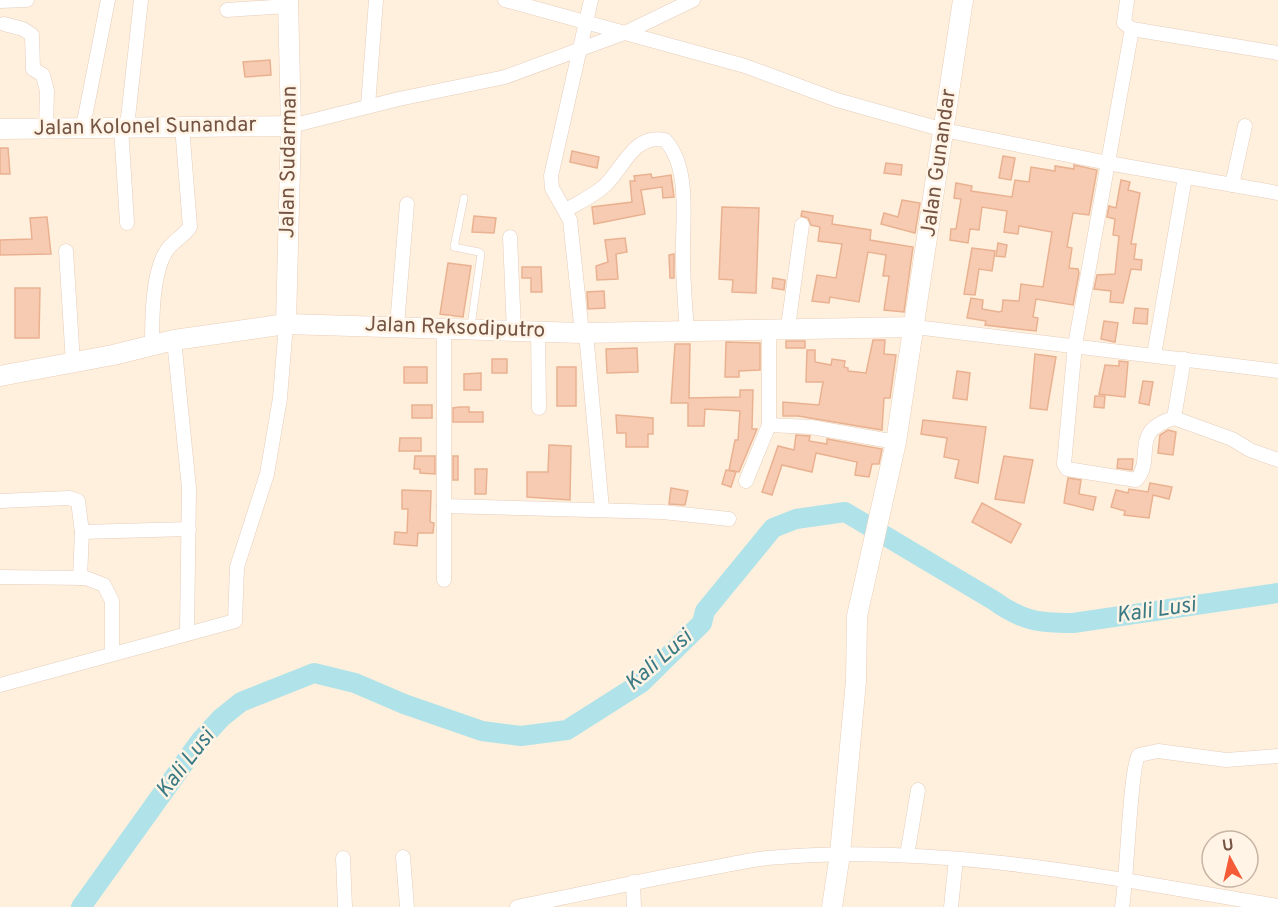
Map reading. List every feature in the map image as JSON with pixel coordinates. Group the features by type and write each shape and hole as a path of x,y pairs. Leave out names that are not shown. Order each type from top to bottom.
{"main road":[{"name":"Jalan Gunandar","path":"831,907 840,854 856,681 857,616 896,442 963,0"},
{"name":"Jalan Sudarman","path":"288,3 291,126 288,324"},
{"name":"Jalan Kolonel Sunandar","path":"0,129 291,126"},
{"name":"Jalan Reksodiputro","path":"0,376 73,363 174,340 288,324 370,324 584,333 915,327"}],"street":[{"path":"0,1 27,0"},
{"path":"83,127 108,0"},
{"path":"127,223 124,127 141,0"},
{"path":"368,106 376,0"},
{"path":"505,0 745,66 837,100 944,130 1108,163 1278,193"},
{"path":"591,0 551,176 552,189 566,210 573,232 602,509"},
{"path":"291,126 368,106 490,81 627,32 693,0"},
{"path":"1127,0 1124,22 1132,29 1278,53"},
{"path":"227,10 288,3"},
{"path":"4,24 23,28 32,35 33,69 43,75 47,92 46,128"},
{"path":"1132,29 1075,345 1064,464 1067,469 1136,480 1140,474 1148,435 1157,425 1174,418 1232,439 1250,450 1278,460"},
{"path":"152,346 155,289 161,263 168,247 190,227 182,126"},
{"path":"1232,185 1245,126"},
{"path":"566,210 604,187 636,146 649,139 665,140 680,175 684,200 682,255 687,331"},
{"path":"1154,355 1185,177"},
{"path":"397,325 407,204"},
{"path":"746,481 769,425 778,328 802,225"},
{"path":"510,237 514,331"},
{"path":"66,251 73,363"},
{"path":"0,685 187,632 233,623 236,618 237,567 267,474 280,398 288,324"},
{"path":"444,327 444,580"},
{"path":"915,327 1278,371"},
{"path":"538,332 539,408"},
{"path":"174,340 187,453 189,529 187,632"},
{"path":"1174,418 1184,359"},
{"path":"769,425 811,427 896,442"},
{"path":"0,501 74,498 81,507 80,578"},
{"path":"444,506 602,509 729,519"},
{"path":"82,532 189,529"},
{"path":"0,576 96,580 110,593 112,653"},
{"path":"1122,907 1127,881 1133,775 1139,755 1158,751 1226,760 1278,756"},
{"path":"907,855 918,790"},
{"path":"517,907 565,902 633,882 766,859 840,854 907,855 956,859 1127,881 1278,906"},
{"path":"403,857 407,907"},
{"path":"343,858 345,907"},
{"path":"951,907 956,859"},
{"path":"633,882 634,907"},
{"path":"1196,907 1199,893"}],"lane":[{"path":"464,198 454,247 481,254 470,329"}],"building":[{"path":"270,60 271,75 245,77 243,62"},
{"path":"0,148 8,148 10,174 0,174"},
{"path":"572,151 599,157 597,168 570,162"},
{"path":"1003,156 1015,158 1011,180 999,178"},
{"path":"886,163 902,165 901,175 884,173"},
{"path":"1074,165 1097,170 1089,215 1073,213 1067,247 1072,248 1069,268 1078,269 1079,273 1073,305 1036,299 1033,317 1038,318 1036,331 985,325 986,321 967,318 971,298 983,300 982,309 999,312 1002,311 1003,300 1019,301 1021,284 1043,287 1052,232 1019,226 1018,234 1004,232 1007,211 982,207 979,230 970,229 968,243 950,240 951,229 956,229 961,199 954,198 956,183 972,186 971,191 1012,197 1015,180 1029,182 1031,167 1055,171 1055,166 1074,169"},
{"path":"651,174 652,178 671,175 674,197 663,198 662,187 641,190 645,214 594,224 592,207 632,202 630,181 635,181 634,176"},
{"path":"1121,180 1130,182 1128,190 1140,193 1131,244 1136,244 1134,259 1142,260 1141,270 1131,269 1123,303 1110,302 1111,291 1094,289 1097,275 1115,274 1119,236 1113,235 1115,219 1107,217 1109,206 1116,208"},
{"path":"902,200 920,203 915,233 881,224 884,213 898,217"},
{"path":"722,207 759,208 756,293 732,292 733,280 719,279"},
{"path":"802,211 833,216 832,224 871,230 870,240 913,247 904,312 884,310 889,276 883,276 886,255 868,252 859,302 830,297 829,303 812,301 817,275 836,278 842,244 818,241 820,227 811,225 808,218 801,216"},
{"path":"474,216 496,218 494,233 472,232"},
{"path":"47,217 51,254 0,255 0,240 32,239 30,218"},
{"path":"625,238 627,252 616,254 618,279 597,280 596,266 608,262 605,240"},
{"path":"998,243 1007,245 1005,257 996,256"},
{"path":"972,248 995,251 992,271 979,269 975,295 964,294"},
{"path":"674,254 674,278 670,278 669,255"},
{"path":"448,263 471,266 463,317 440,314"},
{"path":"522,267 541,267 542,292 531,292 531,278 522,278"},
{"path":"773,278 785,280 784,290 772,288"},
{"path":"15,288 40,288 39,338 15,338"},
{"path":"604,291 605,308 588,309 587,292"},
{"path":"1135,308 1148,309 1147,324 1133,323"},
{"path":"1104,321 1118,323 1115,342 1101,339"},
{"path":"873,340 885,340 884,354 896,355 890,398 884,398 882,430 798,416 783,416 783,402 819,405 823,382 806,382 807,350 815,350 815,362 831,365 832,359 845,361 844,367 848,368 848,371 866,373"},
{"path":"786,341 805,341 805,348 786,348"},
{"path":"726,342 760,343 760,370 739,371 739,377 725,377"},
{"path":"675,344 690,344 689,398 740,397 740,390 753,390 752,429 757,429 739,472 729,470 735,440 738,440 740,411 705,409 704,426 688,426 688,403 671,403"},
{"path":"637,348 638,372 607,373 606,349"},
{"path":"1035,354 1056,357 1047,410 1030,408"},
{"path":"492,359 507,359 507,373 492,373"},
{"path":"1119,361 1128,362 1125,397 1099,394 1105,365 1119,366"},
{"path":"404,367 427,367 427,383 404,383"},
{"path":"557,367 576,367 576,406 557,406"},
{"path":"957,371 970,373 967,400 953,398"},
{"path":"481,373 481,390 464,390 464,374"},
{"path":"1143,381 1153,382 1149,405 1139,403"},
{"path":"1095,396 1105,396 1104,408 1094,407"},
{"path":"412,405 432,405 432,418 412,418"},
{"path":"469,407 469,412 483,412 483,422 453,422 453,408"},
{"path":"616,415 653,418 653,434 648,434 648,447 626,447 626,433 617,433"},
{"path":"923,420 986,427 978,483 955,478 959,460 944,457 947,438 921,434"},
{"path":"1168,430 1176,432 1173,455 1158,453 1160,435"},
{"path":"796,435 810,436 809,441 827,444 827,439 882,449 879,464 872,464 869,477 855,475 857,462 816,453 812,472 782,465 772,495 762,492 778,446 794,450"},
{"path":"400,438 421,438 421,451 399,451"},
{"path":"549,445 571,446 570,500 527,497 527,472 548,472"},
{"path":"415,456 435,456 435,474 420,473 420,469 414,469"},
{"path":"453,456 458,456 458,480 453,480"},
{"path":"1004,456 1033,460 1024,503 995,499"},
{"path":"1118,459 1133,459 1132,470 1117,468"},
{"path":"475,469 487,469 486,494 475,494"},
{"path":"726,470 736,472 731,487 722,484"},
{"path":"1068,478 1081,480 1079,494 1096,497 1093,510 1064,503"},
{"path":"1150,483 1172,487 1169,499 1153,495 1149,518 1124,515 1125,511 1111,507 1116,490 1128,493 1129,489 1148,492"},
{"path":"671,488 688,491 685,505 669,504"},
{"path":"402,490 431,491 430,522 434,523 433,533 418,533 417,546 394,544 395,532 407,533 408,509 402,509"},
{"path":"982,503 1021,524 1011,543 972,522"}],"waterway":[{"name":"Kali Lusi","path":"81,907 200,741 221,718 241,702 314,673 355,683 404,704 482,731 521,736 567,730 641,683 702,623 705,611 773,528 796,519 845,512 1013,612 1022,617 1040,621 1073,623 1278,593"}]}
